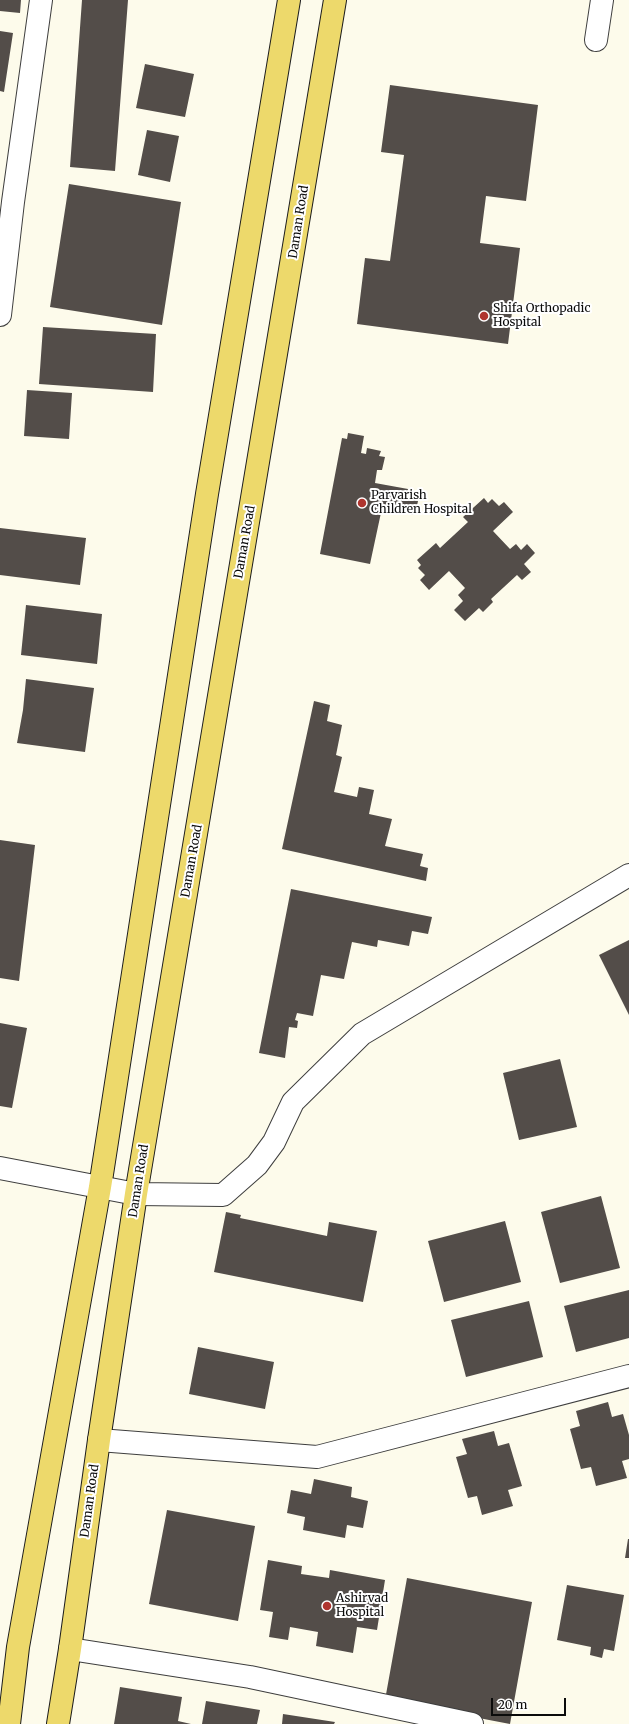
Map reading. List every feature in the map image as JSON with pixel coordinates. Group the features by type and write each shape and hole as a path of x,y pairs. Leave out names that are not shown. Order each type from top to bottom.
{"main road":[{"path":"9,1724 18,1647 100,1187 207,494 289,0"},
{"name":"Daman Road","path":"58,1724 136,1194 335,0"}],"street":[{"path":"0,315 13,202 41,0"},
{"path":"596,40 602,0"},
{"path":"0,1168 136,1194 224,1195 257,1165 274,1142 293,1102 362,1034 629,875"},
{"path":"99,1440 317,1457 629,1376"},
{"path":"70,1649 250,1677 472,1724"}],"building":[{"path":"0,0 21,0 20,13 0,11"},
{"path":"82,0 128,0 115,171 70,167"},
{"path":"0,31 13,33 4,92 0,91"},
{"path":"145,64 194,74 185,117 136,108"},
{"path":"390,85 538,105 526,201 486,196 480,243 520,248 508,344 357,324 365,258 390,261 404,155 381,152"},
{"path":"147,130 179,136 170,182 138,175"},
{"path":"69,184 181,202 162,325 50,307"},
{"path":"43,327 156,334 153,392 39,384"},
{"path":"27,390 72,393 69,439 24,436"},
{"path":"348,433 364,436 361,453 366,454 367,448 381,451 379,456 385,457 382,470 377,470 375,483 408,489 406,498 418,501 415,515 382,508 370,564 320,554 342,438 347,439"},
{"path":"484,498 488,503 492,499 499,506 504,502 513,512 493,531 510,549 516,544 521,550 527,544 535,553 524,564 531,572 522,580 517,575 491,599 493,602 483,612 479,608 465,621 454,610 463,601 458,595 465,588 449,571 429,590 420,580 425,575 418,568 421,565 417,560 436,543 440,548 468,522 463,517"},
{"path":"0,528 86,538 80,585 0,575"},
{"path":"26,605 102,614 97,664 21,655"},
{"path":"26,679 94,688 85,752 17,743 23,710"},
{"path":"314,701 330,705 327,721 342,725 336,755 342,757 334,792 357,797 359,787 374,790 369,814 392,819 385,846 423,854 420,866 428,868 426,881 282,849"},
{"path":"0,840 35,845 19,981 0,978"},
{"path":"291,889 432,917 428,934 412,931 409,946 378,940 377,947 352,942 344,979 321,975 313,1016 297,1013 295,1020 298,1021 297,1028 289,1027 285,1058 259,1053"},
{"path":"629,940 629,1015 599,955"},
{"path":"0,1023 27,1028 12,1108 0,1106"},
{"path":"560,1059 577,1127 519,1140 503,1073"},
{"path":"601,1196 620,1268 560,1283 541,1212"},
{"path":"226,1212 241,1215 240,1218 327,1236 329,1222 377,1231 363,1302 214,1272"},
{"path":"505,1221 521,1282 444,1302 428,1241"},
{"path":"629,1290 629,1338 576,1352 564,1306"},
{"path":"529,1301 543,1357 466,1377 451,1320"},
{"path":"198,1347 274,1362 265,1409 189,1394"},
{"path":"608,1402 612,1417 623,1414 629,1435 629,1459 622,1461 627,1478 596,1486 591,1467 581,1469 570,1429 580,1426 576,1411"},
{"path":"494,1431 498,1446 509,1443 522,1486 508,1490 513,1506 482,1515 477,1496 468,1498 456,1457 467,1454 462,1439"},
{"path":"314,1479 352,1487 351,1497 368,1501 363,1528 347,1525 345,1538 303,1530 305,1517 287,1513 291,1490 311,1494"},
{"path":"167,1510 255,1526 238,1621 149,1604"},
{"path":"628,1539 629,1558 625,1558"},
{"path":"268,1560 302,1566 301,1574 329,1578 330,1570 385,1580 377,1630 357,1627 353,1653 316,1646 318,1632 290,1627 288,1640 269,1637 273,1612 260,1610"},
{"path":"407,1578 532,1602 510,1724 385,1700"},
{"path":"567,1585 624,1595 614,1651 604,1649 602,1658 590,1655 591,1647 557,1640"},
{"path":"120,1687 182,1697 178,1721 191,1724 114,1724"},
{"path":"206,1701 260,1710 257,1724 202,1724"},
{"path":"283,1714 335,1722 334,1724 282,1724"}],"place":[{"name":"Shifa Orthopadic Hospital","path":"484,316"},
{"name":"Parvarish Children Hospital","path":"362,503"},
{"name":"Ashirvad Hospital","path":"327,1606"}]}
